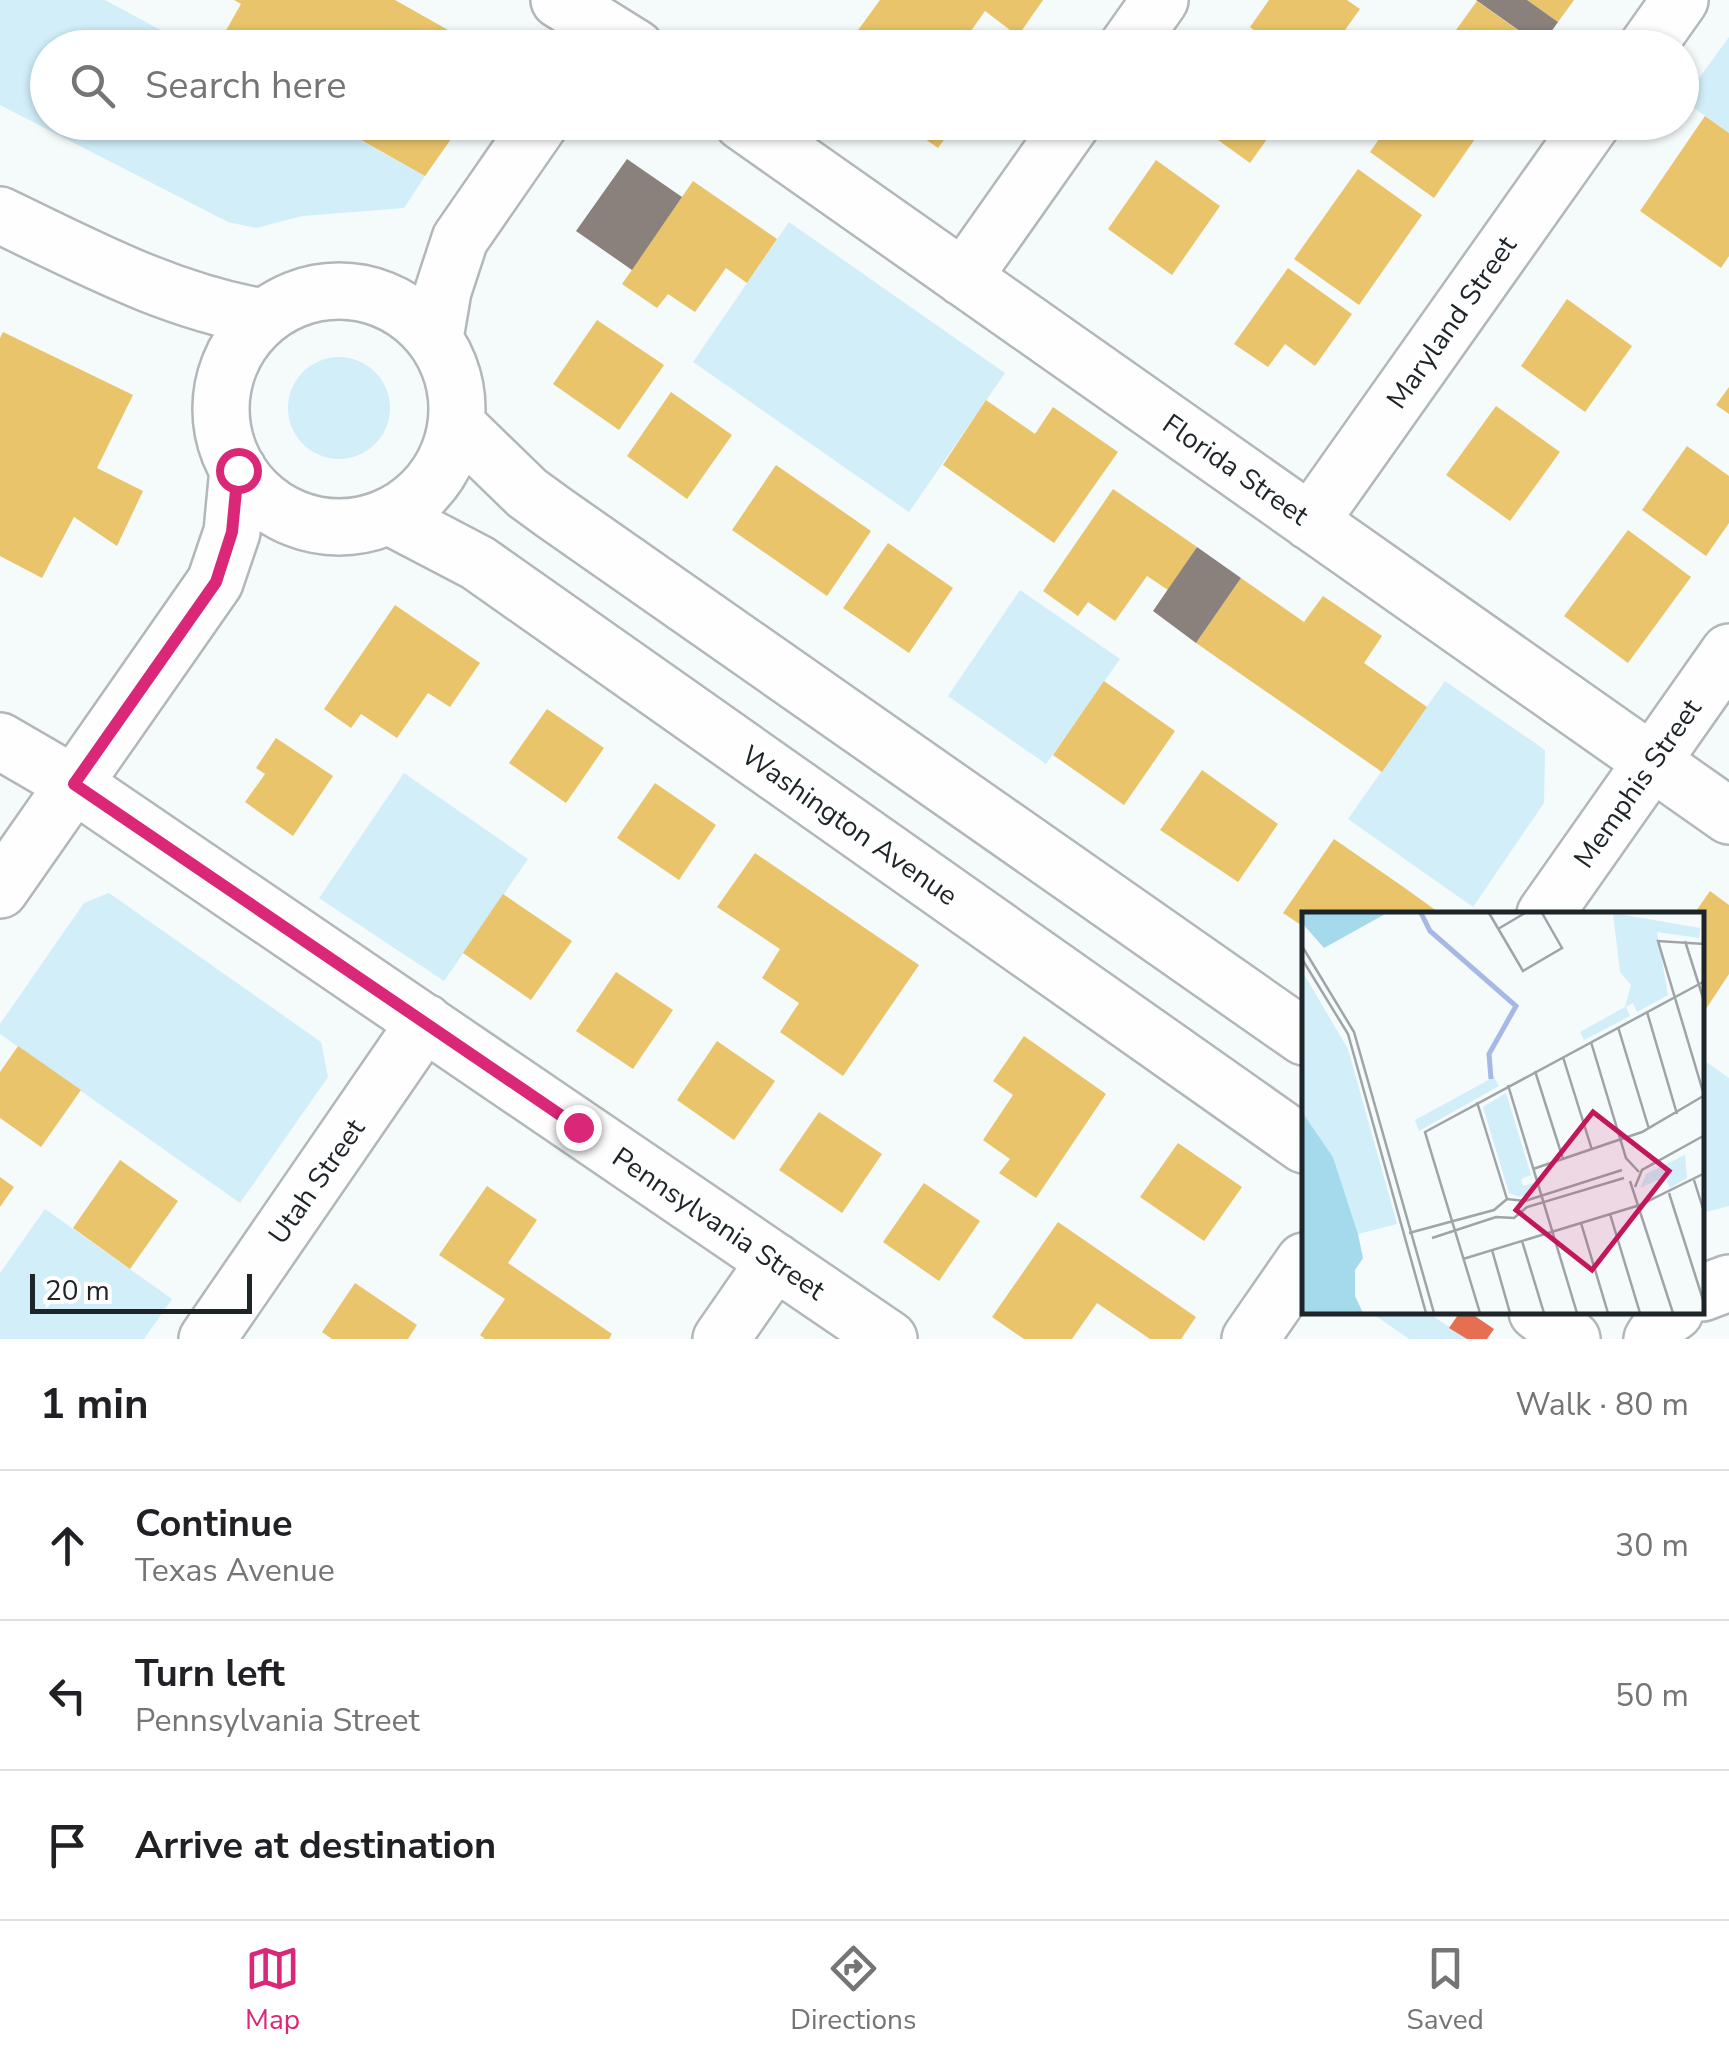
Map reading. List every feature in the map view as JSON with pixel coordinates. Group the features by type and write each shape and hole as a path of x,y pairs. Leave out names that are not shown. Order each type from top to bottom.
{"street":[{"path":"559,0 614,30"},
{"path":"1139,30 1160,0"},
{"path":"1659,30 1680,0"},
{"path":"374,294 422,270 460,239 529,140"},
{"name":"Florida Street","path":"768,140 1729,816"},
{"path":"963,278 1059,140"},
{"name":"Maryland Street","path":"1310,522 1580,140"},
{"path":"0,215 159,291 214,309 263,317"},
{"path":"435,338 443,291 460,239"},
{"path":"334,290 374,294 408,312 435,338 449,365 457,395 457,425 446,463 422,495 390,518 351,526 312,524 282,512 257,494 238,470 225,441 221,410 224,380 238,346 263,317 296,298 334,290"},
{"path":"159,291 224,380"},
{"path":"457,425 527,493 553,512 1302,1036"},
{"path":"216,582 232,532 238,470"},
{"name":"Washington Avenue","path":"390,518 478,563 1302,1144"},
{"path":"0,890 216,582 257,550 312,524"},
{"name":"Memphis Street","path":"1546,912 1729,652"},
{"name":"Pennsylvania Street","path":"0,741 74,784 889,1339"},
{"name":"Utah Street","path":"207,1339 425,1022"},
{"path":"721,1339 774,1261"},
{"path":"1250,1339 1302,1265"},
{"path":"1704,1291 1729,1282"},
{"path":"1540,1314 1572,1339"},
{"path":"1652,1339 1673,1314"}],"shaded area":[{"path":"0,0 105,0 161,30 30,30 30,120 0,105"},
{"path":"1729,37 1729,133 1699,111 1699,78"},
{"path":"68,140 360,140 425,176 404,208 302,216 256,228 228,222"},
{"path":"789,222 1005,373 909,512 693,362"},
{"path":"339,357 359,361 375,372 386,388 390,408 386,428 375,444 359,455 339,459 319,455 303,444 292,428 288,408 292,388 303,372 319,361"},
{"path":"1020,590 1120,659 1046,764 948,696"},
{"path":"1445,681 1545,750 1544,803 1473,907 1348,819"},
{"path":"404,773 528,859 444,981 319,898"},
{"path":"109,893 321,1042 328,1077 240,1203 0,1034 0,1024 84,903"},
{"path":"1704,1060 1729,1078 1729,1206 1704,1212"},
{"path":"45,1209 172,1299 144,1339 0,1339 0,1273"},
{"path":"1373,1314 1430,1314 1467,1339 1409,1339"}],"building: Homes":[{"path":"234,0 395,0 448,30 226,30 241,4"},
{"path":"880,0 1043,0 1022,30 1010,30 985,11 972,30 858,30"},
{"path":"1269,0 1347,0 1360,9 1345,30 1250,27"},
{"path":"1527,0 1574,0 1558,22"},
{"path":"1477,1 1518,30 1456,30"},
{"path":"1705,116 1729,133 1729,256 1721,268 1640,211 1689,140 1699,140 1699,125"},
{"path":"361,140 450,140 425,176"},
{"path":"927,140 944,140 938,148"},
{"path":"1218,140 1266,140 1250,163"},
{"path":"1378,140 1474,140 1434,198 1370,152"},
{"path":"1156,160 1220,206 1172,275 1108,229"},
{"path":"1358,169 1422,215 1359,305 1294,259"},
{"path":"693,181 777,239 747,283 726,268 695,312 668,294 657,308 622,284"},
{"path":"1288,268 1352,314 1315,366 1285,344 1268,367 1234,344"},
{"path":"1567,299 1632,346 1585,412 1521,366"},
{"path":"597,320 664,365 619,430 553,384"},
{"path":"3,332 133,395 97,468 143,491 117,546 74,517 42,578 0,556"},
{"path":"1729,387 1729,414 1716,405"},
{"path":"671,392 732,435 687,499 627,456"},
{"path":"986,400 1035,434 1053,407 1118,452 1054,543 943,465"},
{"path":"1496,406 1560,452 1510,521 1446,475"},
{"path":"1687,446 1729,476 1729,523 1706,556 1642,510"},
{"path":"776,465 871,531 827,596 732,530"},
{"path":"1113,489 1197,547 1168,590 1147,576 1115,621 1088,602 1078,616 1043,591"},
{"path":"1628,530 1691,577 1628,663 1564,616"},
{"path":"888,543 953,588 909,653 843,608"},
{"path":"1241,578 1304,622 1323,596 1382,636 1364,663 1427,707 1382,772 1196,643"},
{"path":"395,605 480,663 450,707 428,693 397,738 361,714 351,728 324,709"},
{"path":"1104,681 1175,731 1124,805 1053,755"},
{"path":"547,709 604,748 566,803 509,763"},
{"path":"276,738 333,776 293,836 245,802 265,774 256,768"},
{"path":"1202,770 1278,824 1238,882 1160,830"},
{"path":"655,783 716,825 679,880 617,838"},
{"path":"1334,839 1438,912 1302,912 1302,926 1283,913"},
{"path":"755,853 919,965 843,1076 780,1032 799,1003 762,978 780,949 717,907"},
{"path":"1710,891 1729,905 1729,974 1704,1012 1704,912 1695,912"},
{"path":"503,894 572,941 531,1000 463,953"},
{"path":"616,972 673,1010 633,1069 576,1031"},
{"path":"1024,1036 1106,1094 1036,1198 999,1173 1010,1159 983,1140 1013,1095 993,1081"},
{"path":"717,1041 775,1081 734,1140 677,1100"},
{"path":"18,1046 81,1090 41,1147 0,1118 0,1072"},
{"path":"819,1112 882,1154 842,1213 779,1170"},
{"path":"1178,1143 1242,1187 1204,1241 1140,1197"},
{"path":"120,1160 178,1201 130,1269 73,1228"},
{"path":"0,1177 14,1187 0,1207"},
{"path":"924,1183 980,1221 939,1281 883,1242"},
{"path":"487,1186 537,1220 508,1263 612,1334 609,1339 485,1339 480,1335 505,1299 439,1255"},
{"path":"1058,1222 1196,1317 1181,1339 1150,1339 1097,1303 1072,1339 1024,1339 992,1317"},
{"path":"355,1283 417,1325 408,1339 332,1339 322,1332"}],"building: Shops":[{"path":"1459,1314 1472,1314 1494,1329 1487,1339 1467,1339 1449,1328"}],"building: Industry":[{"path":"1476,0 1527,0 1558,22 1552,30 1518,30"},
{"path":"627,159 682,197 632,270 576,231"},
{"path":"1197,547 1241,578 1196,643 1153,611"}],"route":[{"path":"238,470 232,532 216,582 74,784 578,1127"}]}
